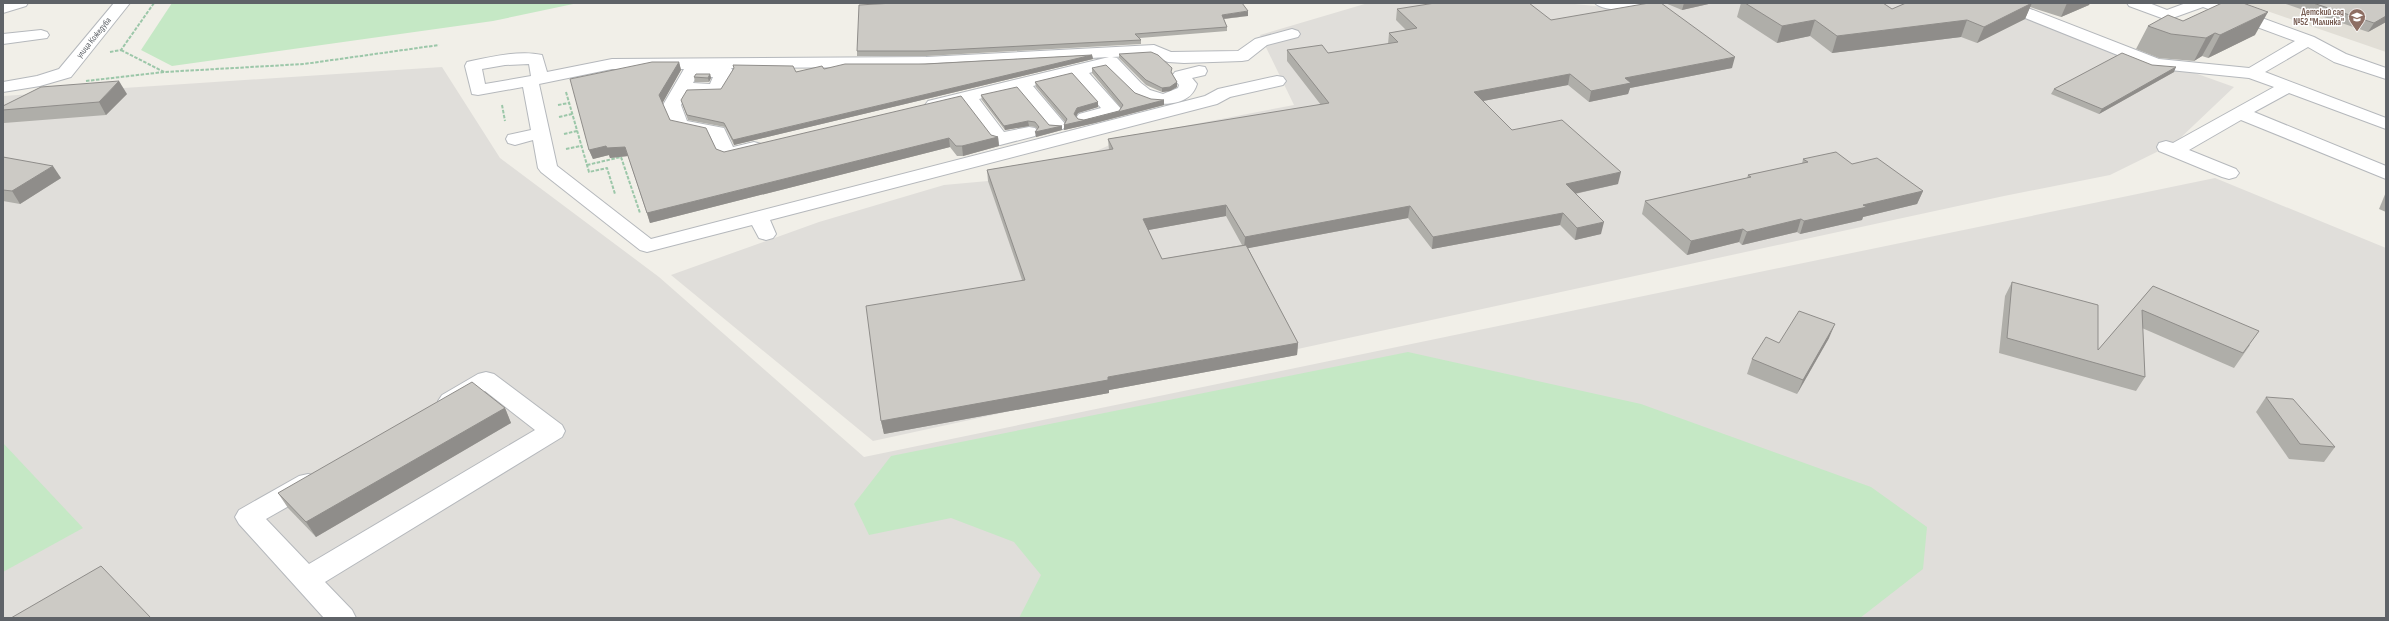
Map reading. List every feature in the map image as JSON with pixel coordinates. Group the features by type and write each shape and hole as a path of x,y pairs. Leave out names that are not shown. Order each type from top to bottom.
{"street":[{"path":"3,8 20,3"},
{"name":"улица Кожедуба","path":"3,87 40,81 65,73 122,3"},
{"path":"1603,3 1635,6 1645,3"},
{"path":"2001,3 2156,64 2252,73 2386,124"},
{"path":"2135,3 2167,15 2201,3"},
{"path":"2206,3 2308,40 2340,58 2386,74"},
{"path":"1165,66 1196,65 1242,56 1261,42 1292,34"},
{"path":"3,39 41,35"},
{"path":"2252,73 2308,40"},
{"path":"1220,95 1196,65 1168,57 1154,50 926,62 612,64 535,80 541,133 548,168 647,246 762,225 1211,100 1220,95 1277,82"},
{"path":"920,108 1111,62 1139,91 1158,99 1181,94 1188,87 1188,84 1181,76 1196,65"},
{"path":"968,97 1000,139 1113,110 1077,70"},
{"path":"1022,84 1057,125"},
{"path":"2229,173 2170,148 2288,87"},
{"path":"681,88 672,105 680,125 718,132 728,154 771,144"},
{"path":"2240,113 2386,173"},
{"path":"515,139 541,133"},
{"path":"307,579 553,431 486,380 432,412"},
{"path":"330,470 248,517 342,618"}],"path":[{"path":"121,50 154,3"},
{"path":"82,82 164,72 304,64 439,45"},
{"path":"108,52 121,50 164,72"},
{"path":"565,88 589,172 607,168 616,197"},
{"path":"587,165 621,157 640,214"}],"shaded area":[{"path":"1368,3 1564,3 1638,10 1663,3 1999,3 2234,87 2175,143 2110,175 2004,196 873,441 671,275 819,222 944,185 988,181 1055,170 1127,137 1294,105 1260,35"},
{"name":"Детский сад №52 \"Малинка\"","path":"2244,3 2386,3 2386,52 2270,12"},
{"path":"442,67 500,158 659,277 864,457 2215,178 2386,248 2386,618 3,618 3,96"}],"green space":[{"path":"172,3 578,3 493,21 172,66 141,50"},
{"path":"1408,352 1641,404 1871,487 1927,527 1923,569 1860,618 1019,618 1041,575 1014,542 951,518 869,535 854,504 891,456"},
{"path":"3,443 83,528 3,572"}],"building":[{"path":"894,3 1242,3 1248,11 1222,15 1227,27 1135,34 1141,40 925,51 857,51 859,5"},
{"path":"1435,3 1529,3 1551,20 1649,3 1661,3 1735,57 1625,78 1631,83 1591,91 1570,74 1474,92 1512,130 1562,120 1621,172 1566,184 1604,222 1577,228 1563,213 1433,237 1410,206 1245,237 1226,205 1143,219 1162,259 1246,245 1298,343 1108,377 1108,380 881,421 866,306 1025,280 987,170 1113,149 1108,139 1329,103 1287,50 1322,45 1328,53 1398,42 1389,33 1417,28 1397,9"},
{"path":"1745,3 1883,3 1892,9 1906,3 2032,3 1984,27 1967,20 1837,36 1815,20 1782,26"},
{"path":"2222,3 2243,3 2268,12 2220,35 2215,33 2206,38 2171,34 2148,26 2168,15 2183,21"},
{"path":"2313,3 2386,3 2386,16 2374,23"},
{"path":"1151,52 1158,55 1172,68 1171,72 1177,82 1170,87 1162,88 1146,80 1119,54"},
{"path":"2122,53 2152,65 2176,67 2102,109 2054,89"},
{"path":"1092,55 733,140 724,123 687,115 681,100 687,90 721,89 734,68 733,65 793,66 796,72 822,66 824,69 845,64 925,64"},
{"path":"652,62 679,62 659,95 670,120 706,128 716,149 724,152 961,96 991,135 998,137 962,146 956,146 949,138 647,213 625,147 607,148 606,146 589,150 570,79"},
{"path":"1106,65 1135,93 1151,99 1164,100 1095,118 1064,125 1067,119 1035,82 1072,73 1098,102 1077,108 1074,114 1078,119 1084,120 1119,111 1123,105 1092,68"},
{"path":"696,74 710,74 708,78 694,77"},
{"path":"119,81 99,102 3,110 3,106 41,87"},
{"path":"1017,87 1049,125 1062,126 1035,132 1039,127 1035,122 1028,121 1004,126 981,95"},
{"path":"1836,152 1852,164 1877,158 1923,191 1863,205 1867,207 1804,221 1801,219 1747,232 1743,229 1691,241 1645,201 1751,177 1748,175 1808,162 1803,159"},
{"path":"3,157 53,166 12,191 3,190"},
{"path":"2012,282 2098,305 2098,350 2153,286 2259,331 2243,353 2142,310 2145,377 2007,338"},
{"path":"1799,311 1835,324 1803,380 1752,359 1766,337 1779,343"},
{"path":"472,382 505,408 306,522 278,493"},
{"path":"2266,397 2293,399 2335,447 2300,444"},
{"path":"101,566 151,618 11,618"}],"place":[{"name":"Детский сад №52 \"Малинка\"","path":"2357,32"}]}
